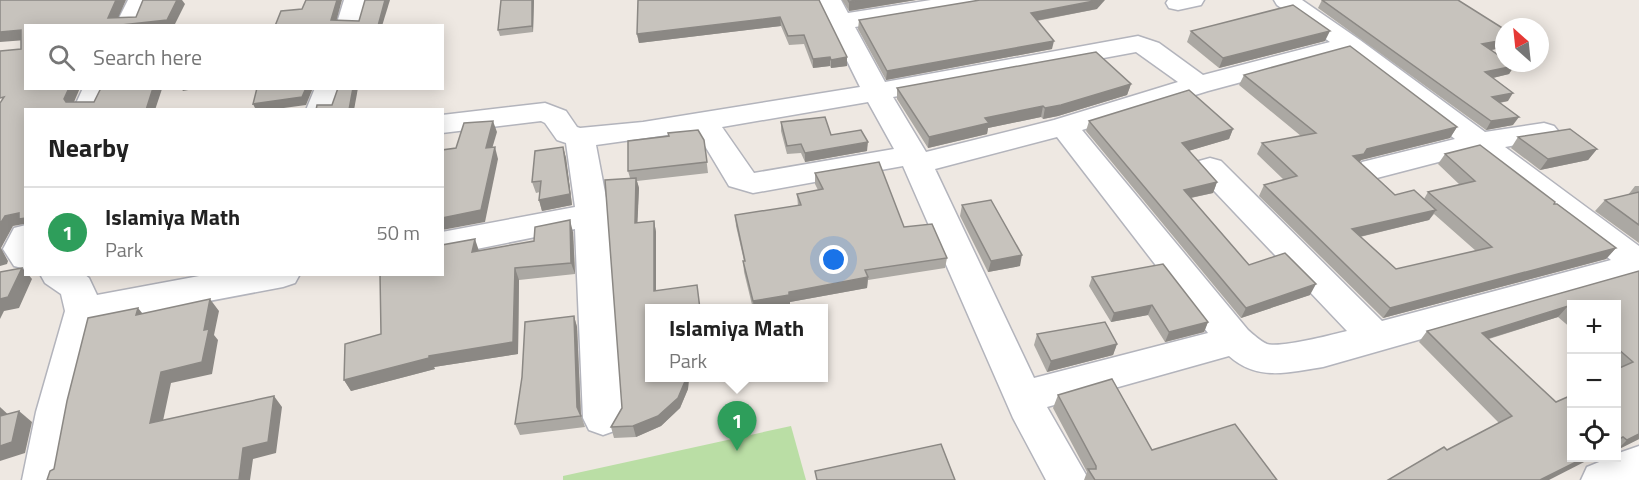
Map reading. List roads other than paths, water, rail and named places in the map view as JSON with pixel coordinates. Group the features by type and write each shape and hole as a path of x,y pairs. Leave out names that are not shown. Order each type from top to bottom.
{"street":[{"path":"129,24 140,0"},
{"path":"349,24 356,0"},
{"path":"977,0 834,11 915,160 1024,398 1068,480"},
{"path":"1286,0 1351,45 1639,264"},
{"path":"444,124 545,112 556,117 567,135 579,137 643,131 877,92 1138,44 1150,48 1198,85"},
{"path":"704,121 740,179 753,183 915,160 1064,126 1198,85 1351,45"},
{"path":"88,108 96,90"},
{"path":"321,108 328,90"},
{"path":"1064,126 1235,340 1249,352 1269,360 1323,352 1639,264"},
{"path":"1373,169 1480,142 1544,132"},
{"path":"579,137 591,215 603,418"},
{"path":"1210,168 1374,336"},
{"path":"444,244 591,215"},
{"path":"43,480 56,412 83,311 77,287 60,276"},
{"path":"83,311 271,276"},
{"path":"1024,398 1235,340"},
{"path":"1602,480 1639,464"}],"place":[{"name":"Islamiya Math","path":"737,451"}]}
